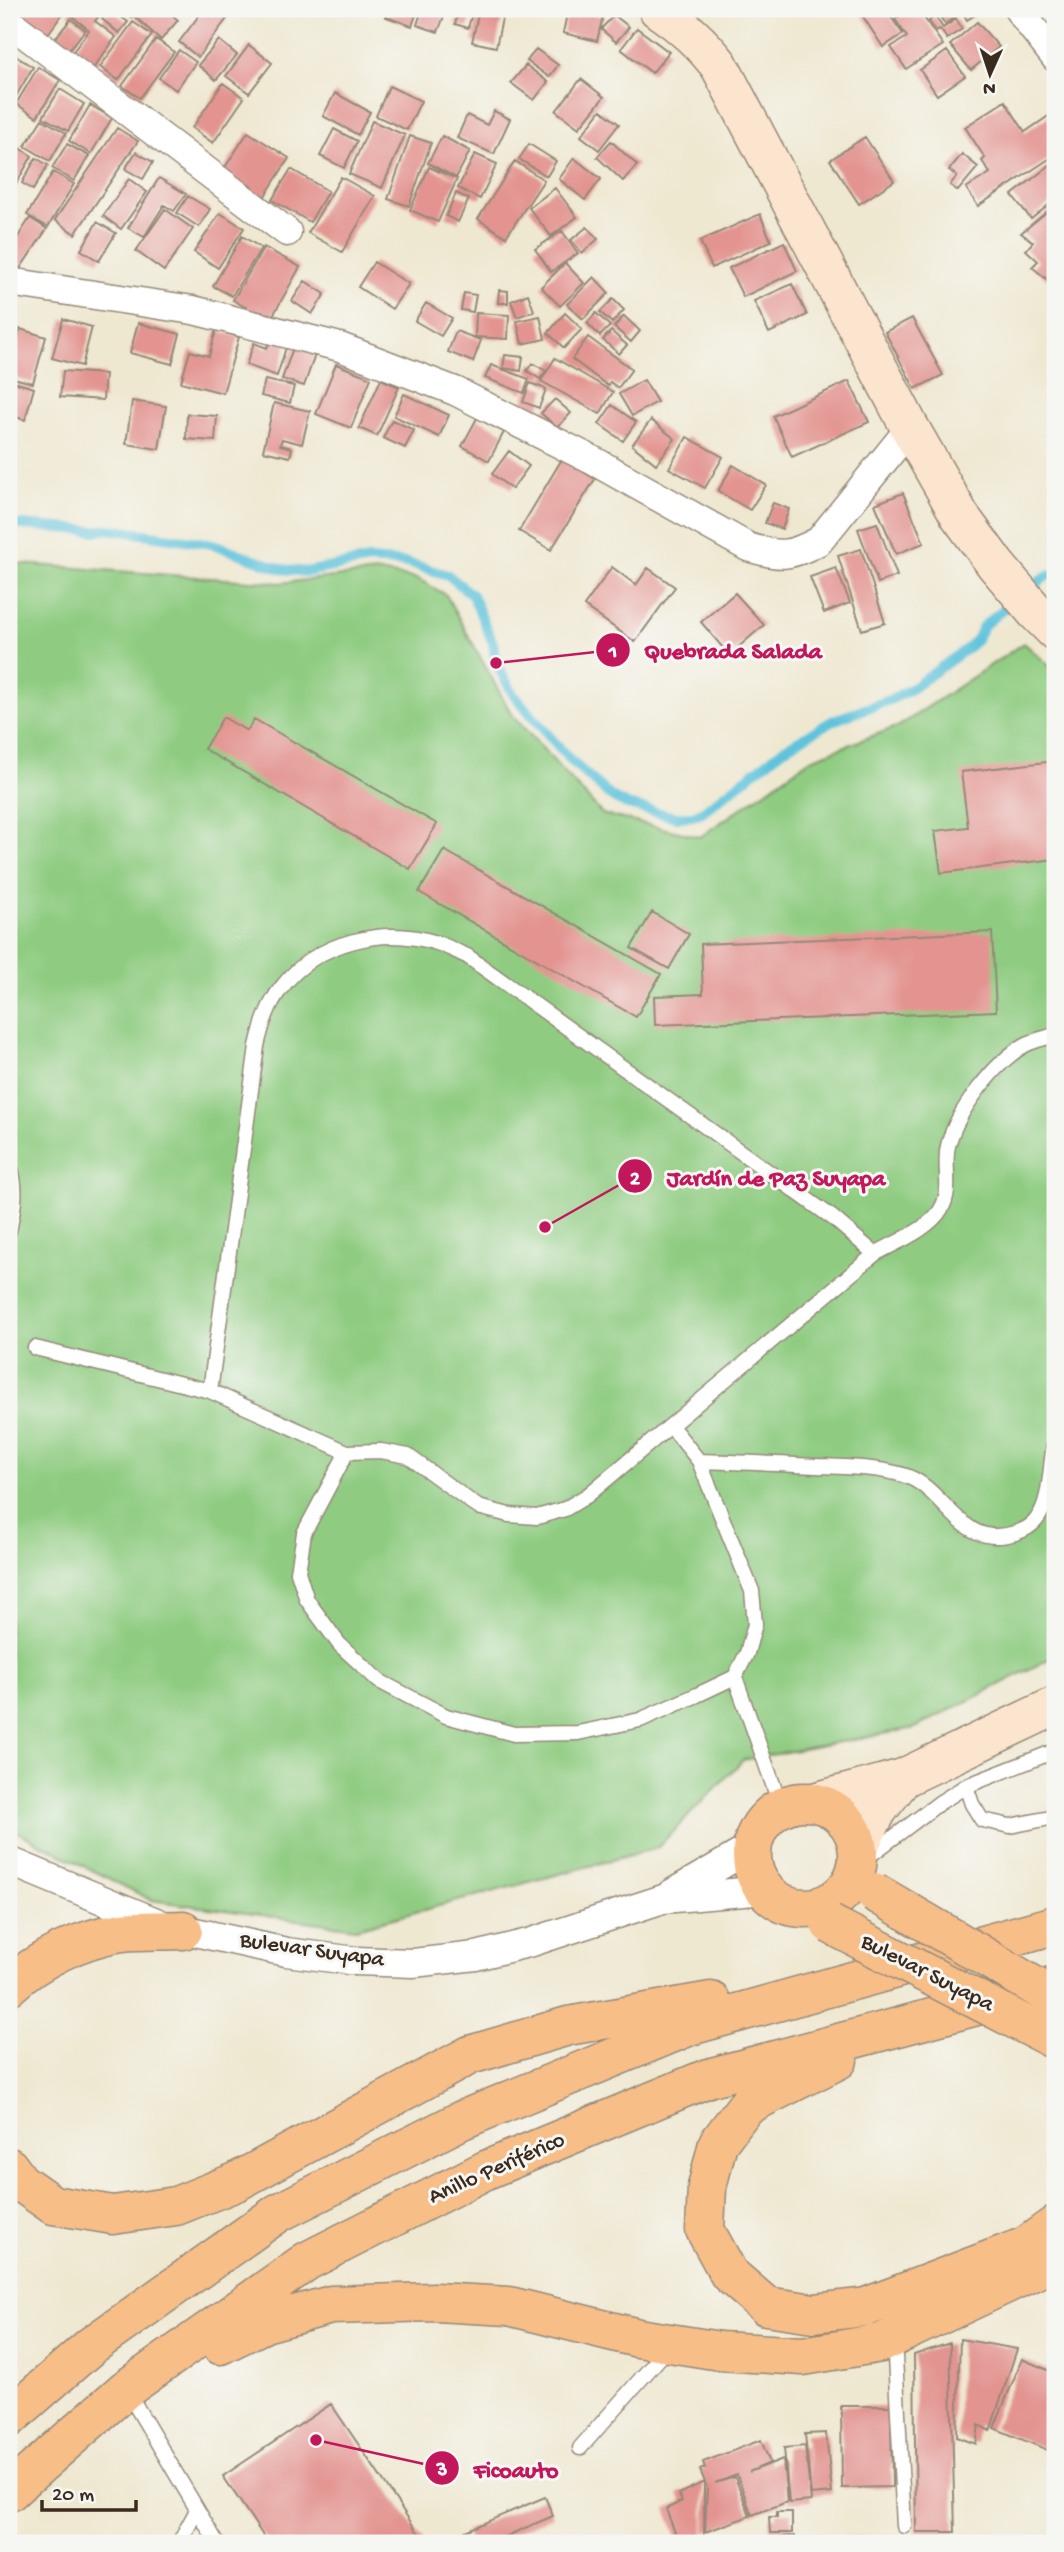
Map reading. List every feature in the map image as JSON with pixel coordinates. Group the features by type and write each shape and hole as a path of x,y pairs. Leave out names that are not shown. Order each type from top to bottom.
{"main road":[{"path":"798,1804 830,1807 843,1817 853,1831 861,1871 843,1892 816,1907 815,1916 775,1899 757,1877 752,1863 752,1847 757,1830 768,1817 798,1804"},
{"name":"Bulevar Suyapa","path":"861,1871 1055,1997"},
{"name":"Bulevar Suyapa","path":"815,1916 1055,2040"},
{"path":"9,2418 92,2346 278,2213 463,2120 690,2026 1055,1925"},
{"path":"9,1986 19,1977 77,1944 122,1932 183,1930"},
{"path":"9,2167 20,2182 53,2205 113,2215 176,2206 236,2182 470,2055 568,2026 694,2003 845,1983"},
{"name":"Anillo Periférico","path":"9,2492 126,2389 307,2261 486,2170 708,2078 1055,1985"},
{"path":"914,2022 746,2106 718,2143 707,2187 705,2230 729,2274 766,2306 814,2313 866,2307 1026,2246 1055,2225"},
{"path":"126,2389 265,2323 331,2305 435,2302 509,2306 672,2344 720,2351 803,2356 881,2343 1045,2271"}],"street":[{"path":"658,9 687,30 719,65 910,428 960,516 996,565 1055,631"},
{"path":"1018,9 1055,57"},
{"path":"9,22 287,232"},
{"path":"9,282 193,310 340,347 455,391 594,461 739,543 775,555 798,552 819,541 910,428"},
{"path":"798,1804 903,1778 1055,1706"},
{"path":"861,1871 878,1810 903,1778"},
{"name":"Bulevar Suyapa","path":"9,1861 163,1925 286,1952 356,1961 413,1963 476,1956 532,1942 663,1899 752,1847"},
{"name":"Bulevar Suyapa","path":"663,1899 766,1890"}],"lane":[{"path":"210,1391 257,1046 264,1018 282,987 309,961 340,945 374,937 404,937 438,943 467,956 833,1218 875,1254"},
{"path":"35,1348 210,1391 347,1451 381,1451 408,1456 478,1507 509,1515 537,1517 565,1509 588,1495 875,1254 923,1228 941,1209 948,1186 948,1146 961,1117 989,1073 1025,1045 1055,1035"},
{"path":"9,1163 15,1188 15,1205 9,1231"},
{"path":"347,1451 304,1533 298,1572 307,1600 339,1644 379,1681 446,1716 514,1734 578,1733 640,1720 735,1677 747,1653 755,1624 752,1591 699,1461 671,1426"},
{"path":"699,1461 874,1469 906,1476 930,1489 944,1508 966,1527 984,1535 1004,1536 1023,1531 1037,1520 1045,1500 1055,1441"},
{"path":"735,1677 798,1804"},
{"path":"861,1871 939,1803 967,1786 1055,1751"},
{"path":"967,1786 972,1804 982,1820 1010,1826 1055,1817"},
{"path":"894,2337 904,2526"},
{"path":"580,2448 672,2344"},
{"path":"126,2389 216,2543"},
{"path":"179,2543 197,2510"}],"green space":[{"path":"9,563 280,583 379,572 418,579 446,595 512,715 602,814 700,837 811,759 899,726 1024,643 1055,671 1055,1656 915,1728 743,1760 657,1848 356,1928 151,1900 9,1828"}],"building":[{"path":"9,9 66,9 45,38"},
{"path":"72,9 104,9 95,21 116,37 92,70 70,56 89,30 68,13"},
{"path":"110,9 128,22 119,33 102,19"},
{"path":"121,9 139,9 132,17"},
{"path":"142,9 165,9 178,20 161,40 135,17"},
{"path":"204,9 228,9 232,12 198,57 179,42"},
{"path":"389,9 418,9 412,26 386,17"},
{"path":"422,9 446,11 438,32 417,25"},
{"path":"459,9 473,10 468,28 455,24"},
{"path":"513,9 536,9 533,19 512,13"},
{"path":"568,9 603,16 597,41 563,33"},
{"path":"865,9 885,9 903,34 883,47 860,12"},
{"path":"910,9 918,9 943,45 906,69 891,47 907,37 895,19"},
{"path":"920,9 936,9 937,11 926,18"},
{"path":"948,9 954,9 958,15 945,24 939,15"},
{"path":"977,9 979,12 967,20 962,11"},
{"path":"479,10 503,14 496,47 472,42"},
{"path":"614,15 629,27 616,42 601,29"},
{"path":"935,16 943,28 956,19 962,29 947,39 940,29 936,31 929,21"},
{"path":"1055,17 1055,37 1045,25"},
{"path":"71,19 85,30 67,53 52,42"},
{"path":"133,22 152,35 118,80 100,67"},
{"path":"977,22 999,47 971,70 950,45"},
{"path":"637,28 669,52 652,73 621,49"},
{"path":"156,39 174,52 140,98 122,86"},
{"path":"219,40 237,55 216,80 198,65"},
{"path":"249,45 272,63 249,93 226,76"},
{"path":"536,49 558,65 549,77 527,61"},
{"path":"179,50 196,62 176,90 159,78"},
{"path":"947,51 965,76 937,95 920,70"},
{"path":"9,52 33,67 9,108"},
{"path":"526,65 548,82 534,100 511,83"},
{"path":"38,67 60,80 37,117 16,104"},
{"path":"581,79 604,97 579,128 556,111"},
{"path":"223,83 244,98 213,143 192,128"},
{"path":"389,86 421,101 407,130 376,116"},
{"path":"60,89 84,104 68,131 43,117"},
{"path":"335,93 370,112 358,135 323,116"},
{"path":"1005,101 1025,132 1053,113 1055,155 978,206 966,188 990,173 982,161 985,158 965,127"},
{"path":"90,105 112,118 91,154 69,141"},
{"path":"601,110 619,124 599,150 581,136"},
{"path":"494,111 510,119 494,154 457,138 467,115 487,125"},
{"path":"42,119 66,133 50,161 25,146"},
{"path":"372,121 405,135 382,188 349,174"},
{"path":"117,128 138,141 75,234 55,220"},
{"path":"334,129 357,141 344,168 320,156"},
{"path":"248,132 289,158 263,199 222,172"},
{"path":"410,136 431,143 409,206 388,199"},
{"path":"442,136 470,151 456,178 428,163"},
{"path":"865,137 894,181 859,204 830,160"},
{"path":"611,141 637,165 623,181 597,157"},
{"path":"67,144 89,156 74,181 52,168"},
{"path":"529,144 556,161 547,176 519,159"},
{"path":"16,146 32,156 9,196 9,159"},
{"path":"136,152 153,162 143,179 125,169"},
{"path":"475,154 497,164 480,199 458,188"},
{"path":"962,154 978,167 958,191 950,185 957,176 949,170"},
{"path":"36,158 48,165 33,190 22,183"},
{"path":"574,158 601,179 585,200 559,179"},
{"path":"515,161 544,180 506,237 478,219"},
{"path":"1055,161 1055,200 1031,219 1012,195"},
{"path":"429,167 457,179 438,222 410,210"},
{"path":"291,169 328,191 310,222 272,200"},
{"path":"53,172 74,184 48,227 27,215"},
{"path":"341,177 375,196 342,252 308,233"},
{"path":"159,178 186,194 174,211 164,205 144,237 128,228"},
{"path":"129,179 147,192 121,229 103,216"},
{"path":"555,188 577,217 551,236 529,208"},
{"path":"456,193 469,199 458,222 446,216"},
{"path":"188,196 210,209 199,227 177,213"},
{"path":"1055,205 1055,274 1049,281 1032,267 1038,261 1026,250 1033,242 1021,233"},
{"path":"165,209 193,229 164,271 136,251"},
{"path":"220,213 244,228 218,268 194,252"},
{"path":"760,214 771,241 712,268 700,241"},
{"path":"30,218 47,229 15,276 9,273 9,251"},
{"path":"97,222 116,233 99,261 81,250"},
{"path":"587,227 598,239 582,253 571,240"},
{"path":"562,231 578,253 551,272 535,249"},
{"path":"242,236 261,248 232,296 213,286"},
{"path":"784,242 797,271 743,297 729,268"},
{"path":"264,247 300,267 270,321 233,300"},
{"path":"374,262 409,284 392,309 358,287"},
{"path":"565,263 584,283 560,306 541,287"},
{"path":"594,277 609,293 583,319 567,304"},
{"path":"305,281 325,294 312,314 292,301"},
{"path":"792,284 807,315 769,333 754,301"},
{"path":"499,290 508,291 508,303 498,303"},
{"path":"464,293 476,295 473,312 461,310"},
{"path":"528,294 534,311 517,317 511,301"},
{"path":"613,299 624,310 612,323 600,312"},
{"path":"426,303 452,318 441,336 415,321"},
{"path":"476,313 509,315 508,339 475,337"},
{"path":"565,313 582,329 564,348 548,333"},
{"path":"596,313 610,326 600,336 587,323"},
{"path":"540,316 545,339 522,344 517,321"},
{"path":"624,316 640,331 631,342 614,327"},
{"path":"912,318 943,375 915,389 885,332"},
{"path":"63,319 92,327 82,366 52,358"},
{"path":"138,323 180,334 172,364 130,353"},
{"path":"20,329 46,337 33,383 9,377"},
{"path":"216,330 239,337 223,393 181,382 190,351 209,356"},
{"path":"456,331 481,340 473,362 448,352"},
{"path":"611,331 627,345 619,354 603,340"},
{"path":"271,336 288,341 277,376 246,365 254,343 267,348"},
{"path":"588,337 632,369 618,388 610,382 608,386 572,359"},
{"path":"294,345 316,352 304,386 282,379"},
{"path":"505,355 523,357 521,371 503,368"},
{"path":"555,358 613,392 600,414 541,381"},
{"path":"532,363 546,371 540,379 527,371"},
{"path":"336,364 371,378 351,428 316,414"},
{"path":"491,365 529,379 524,393 485,378"},
{"path":"63,371 105,374 103,400 60,397"},
{"path":"381,379 399,387 377,436 359,428"},
{"path":"265,380 294,386 290,403 261,396"},
{"path":"644,380 657,402 632,416 619,394"},
{"path":"10,381 34,388 25,420 9,415"},
{"path":"849,381 869,422 792,457 773,416"},
{"path":"530,383 546,389 539,408 523,402"},
{"path":"404,394 449,415 439,437 394,416"},
{"path":"555,399 571,413 557,428 541,413"},
{"path":"132,401 166,406 159,449 126,444"},
{"path":"274,403 310,411 302,444 282,439 280,445 292,448 290,457 263,451"},
{"path":"612,405 636,422 623,441 599,424"},
{"path":"187,414 217,416 215,441 186,439"},
{"path":"477,418 504,432 489,461 462,446"},
{"path":"392,420 414,430 405,448 383,438"},
{"path":"651,420 675,439 656,464 632,445"},
{"path":"687,437 723,457 705,488 669,468"},
{"path":"509,451 529,466 512,489 492,474"},
{"path":"562,459 595,479 551,550 519,531"},
{"path":"733,465 766,485 750,510 718,491"},
{"path":"903,493 924,543 896,554 875,504"},
{"path":"773,503 789,509 782,529 765,523"},
{"path":"877,523 897,576 878,583 858,529"},
{"path":"861,549 885,623 862,630 838,556"},
{"path":"612,567 636,585 648,568 675,587 635,642 584,606"},
{"path":"836,568 850,603 824,613 810,577"},
{"path":"735,593 764,625 729,655 701,622"},
{"path":"223,717 247,731 254,719 437,824 410,869 204,749"},
{"path":"1055,761 1055,859 941,873 935,831 968,827 961,772"},
{"path":"444,850 661,974 636,1017 419,892"},
{"path":"652,912 689,934 669,969 631,948"},
{"path":"992,932 996,1011 655,1025 654,996 703,994 701,944"},
{"path":"960,2339 1017,2349 990,2431 979,2425 976,2444 957,2437"},
{"path":"950,2343 955,2532 916,2532 914,2355"},
{"path":"1022,2359 1055,2373 1055,2453 994,2428"},
{"path":"331,2404 425,2543 268,2543 223,2476"},
{"path":"841,2406 891,2406 892,2487 842,2488"},
{"path":"826,2433 832,2493 811,2495 805,2434"},
{"path":"761,2440 770,2463 749,2472 783,2459 787,2502 752,2515 737,2475 715,2483 735,2477 750,2516 705,2532 707,2487 700,2470 705,2468 703,2462"},
{"path":"805,2446 811,2501 789,2503 784,2448"},
{"path":"704,2482 704,2543 679,2543 666,2509 682,2501 678,2494"},
{"path":"545,2497 553,2516 502,2538 505,2543 470,2543 465,2531"},
{"path":"777,2512 792,2512 792,2533 770,2533 769,2517 777,2517"},
{"path":"795,2536 795,2543 739,2543 738,2539"},
{"path":"890,2536 890,2543 803,2543 803,2538"}],"waterway":[{"path":"9,524 96,531 108,529 213,544 281,569 306,572 369,560 407,563 448,575 472,595 493,643 496,663 513,694 571,761 613,798 627,805 676,817 693,816 702,812 787,747 832,721 892,699 914,687 969,647 983,626 1016,599"},
{"path":"1028,590 1048,575 1055,574"}],"place":[{"name":"Quebrada Salada","path":"496,663"},
{"name":"Jardín de Paz Suyapa","path":"545,1227"},
{"name":"Ficoauto","path":"316,2440"}]}
